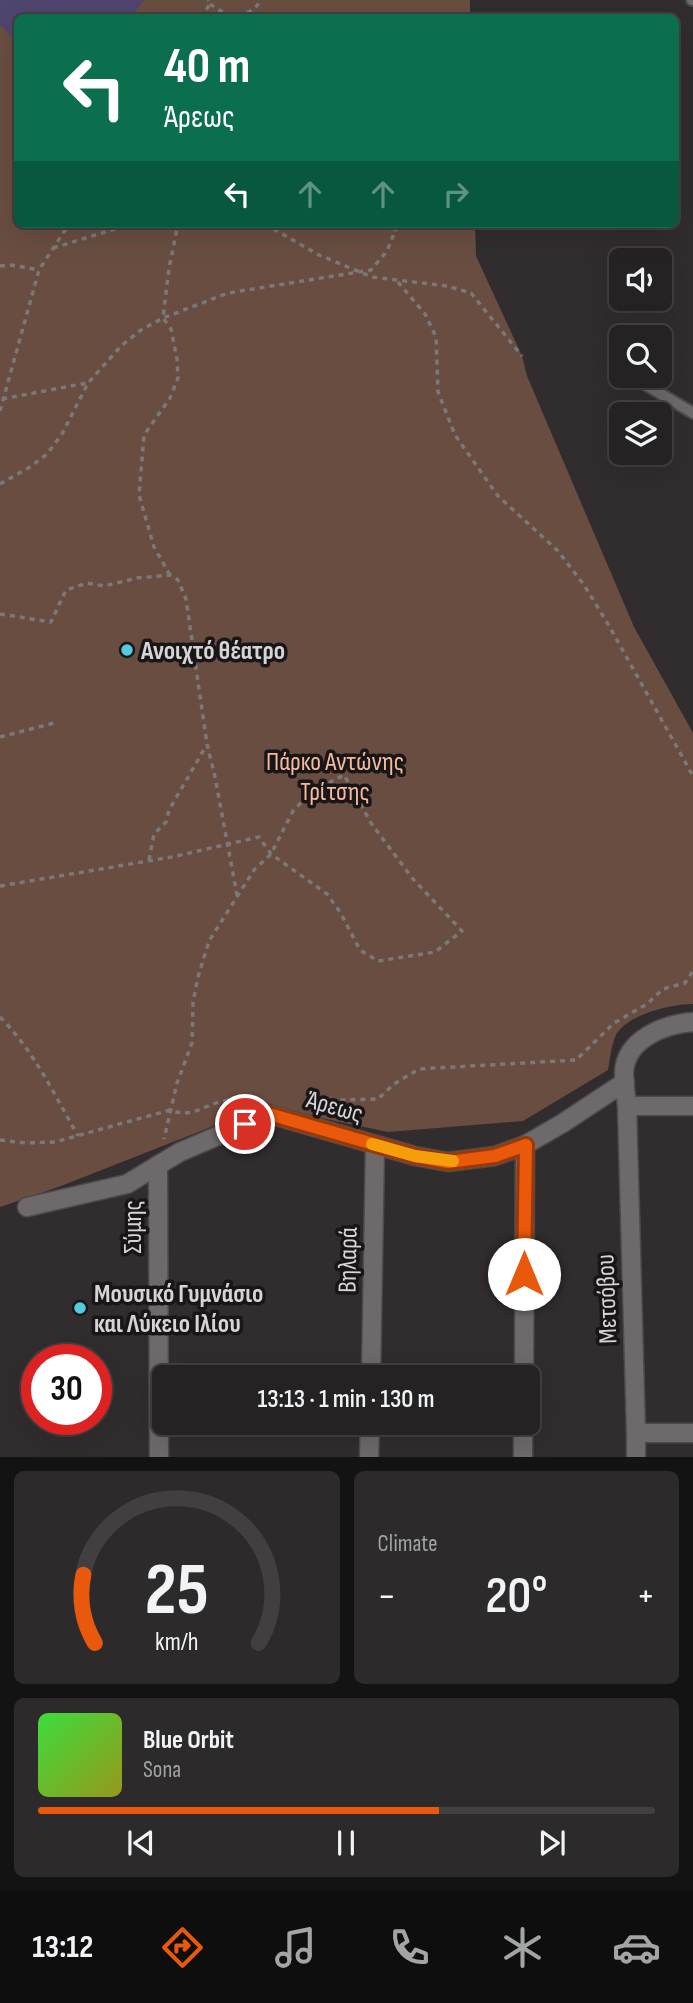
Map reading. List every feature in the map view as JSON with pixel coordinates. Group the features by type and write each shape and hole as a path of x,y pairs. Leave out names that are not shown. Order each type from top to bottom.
{"street":[{"name":"Μετσόβου","path":"636,1457 626,1061 637,1043 646,1035 680,1023 693,1022"},
{"name":"Άρεως","path":"27,1208 127,1184 197,1144 269,1114 415,1156 448,1162 495,1156 526,1145 625,1082"},
{"path":"627,1106 693,1106"},
{"name":"Βηλαρά","path":"371,1365 375,1145"},
{"path":"524,1365 526,1145"},
{"name":"Σύμης","path":"158,1165 159,1457"},
{"path":"636,1433 693,1433"},
{"path":"369,1457 370,1435"},
{"path":"523,1435 523,1457"}],"lane":[{"path":"651,388 693,413"}],"path":[{"path":"246,14 261,0"},
{"path":"209,2 231,14"},
{"path":"0,411 1,399 39,270 66,228"},
{"path":"53,248 118,228"},
{"path":"177,228 163,317 171,329 178,378 170,398 144,435 139,495 153,547 170,575 178,580 186,599 207,744 237,895"},
{"path":"272,228 319,255 372,277 447,286 471,293 522,356"},
{"path":"0,484 47,454 62,434 88,383 121,346 141,330 163,317 228,293 371,270 387,251 397,228"},
{"path":"0,265 39,270"},
{"path":"398,282 425,314 436,337 435,371 438,392 454,435 498,496 558,551 584,585 693,776"},
{"path":"1,399 88,383"},
{"path":"0,614 51,622 66,590 87,583 104,586 137,578 170,575"},
{"path":"0,737 54,723"},
{"path":"149,860 154,834 166,822 169,810 207,744"},
{"path":"0,886 149,860 259,836 271,854 327,894 360,950 378,961 435,952 462,931 413,879 371,823 344,775 311,792 293,811 271,854 254,870 209,941 198,977 191,1022 192,1043 170,1110 158,1165"},
{"path":"310,1107 342,1100 378,1100 394,1084 419,1069 576,1060 614,1023 647,1004 663,989 685,983 693,971"},
{"path":"0,1017 30,1051 78,1136"},
{"path":"0,1140 42,1143 78,1136 170,1110 189,1114 227,1100 261,1098"}],"green space":[{"name":"Πάρκο Αντώνης Τρίτσης","path":"0,0 470,0 470,14 14,14 14,228 475,228 476,256 522,356 527,376 634,627 693,733 693,1004 649,1012 628,1023 615,1037 608,1070 523,1121 388,1132 264,1106 61,1186 0,1207"}],"shaded area":[{"path":"0,0 144,0 133,14 14,14 14,40 0,24"}],"slow traffic":[{"path":"372,1144 415,1156 453,1161"}],"place":[{"name":"Ανοιχτό θέατρο","path":"127,650"},
{"name":"Μουσικό Γυμνάσιο και Λύκειο Ιλίου","path":"80,1308"}],"route":[{"path":"245,1124 269,1114 415,1156 448,1162 495,1156 526,1145 524,1274"}]}
